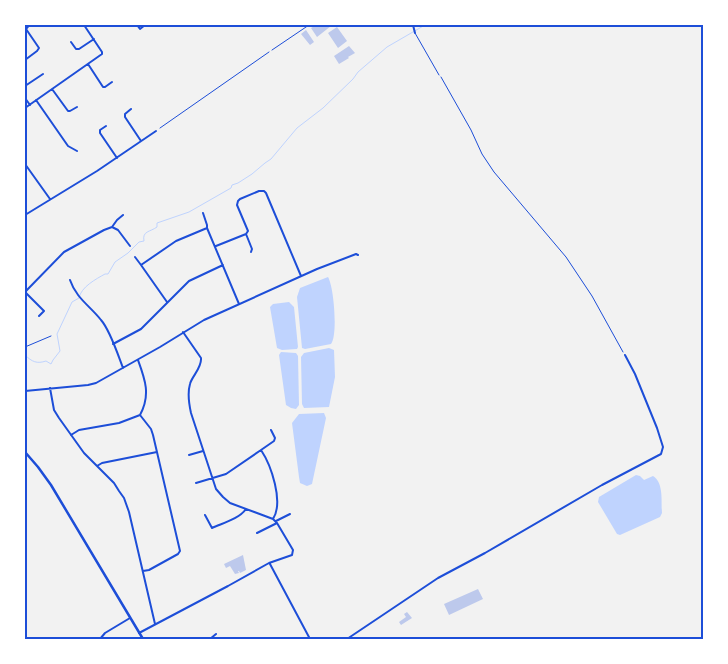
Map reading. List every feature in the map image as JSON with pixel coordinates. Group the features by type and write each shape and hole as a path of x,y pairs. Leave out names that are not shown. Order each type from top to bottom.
{"main road":[{"path":"25,30 29,25"},
{"path":"25,452 51,485 143,639"}],"street":[{"path":"25,108 102,53 84,25"},
{"path":"137,25 140,29 145,25"},
{"path":"413,26 415,33"},
{"path":"25,30 39,48 25,60"},
{"path":"71,42 75,48 79,49 94,39"},
{"path":"88,64 103,87 112,82"},
{"path":"25,86 43,74"},
{"path":"52,89 68,111 76,107"},
{"path":"25,98 30,105"},
{"path":"36,100 68,146 77,151"},
{"path":"131,109 125,114 125,117 141,141"},
{"path":"106,126 100,130 100,133 117,158"},
{"path":"25,215 156,132"},
{"path":"25,164 50,199"},
{"path":"251,252 252,249 246,234 248,231 238,201 264,190 301,276"},
{"path":"203,213 207,228 239,304"},
{"path":"39,316 44,311 25,292 64,252 112,227 123,215"},
{"path":"112,227 118,230 130,246"},
{"path":"141,264 176,241 207,228"},
{"path":"216,246 246,234"},
{"path":"25,391 96,383 204,320 301,276 350,256 358,255"},
{"path":"135,257 167,302"},
{"path":"113,344 141,329 193,279 223,265"},
{"path":"70,280 74,290 102,321 123,368"},
{"path":"139,633 269,563 292,554 293,550 277,522 230,503 216,489 189,402 188,392 190,384 201,362 201,358 183,332"},
{"path":"347,639 438,578 486,553 602,485 661,454 663,447 657,428 635,374 625,355"},
{"path":"71,435 79,430 119,423 140,415 147,392 138,360"},
{"path":"50,388 54,410 84,453 114,483 124,498 129,512 155,625"},
{"path":"140,415 153,435 180,551 178,554 149,570 143,571"},
{"path":"196,483 226,474 274,441 275,438 271,430"},
{"path":"261,450 273,475 276,492 276,514 273,519"},
{"path":"189,456 203,451"},
{"path":"97,466 102,463 157,452"},
{"path":"205,515 212,528 237,516 246,508"},
{"path":"257,533 290,514"},
{"path":"269,563 310,639"},
{"path":"100,639 105,633 130,618"},
{"path":"210,639 216,634"}],"lane":[{"path":"272,50 309,25"},
{"path":"415,33 440,74"},
{"path":"25,347 51,336"}],"path":[{"path":"160,128 272,50"},
{"path":"440,74 482,154 503,185 566,257 592,296 625,355"}],"water":[{"path":"328,277 332,290 334,311 333,339 331,344 302,348 297,297 300,288"},
{"path":"289,302 294,307 298,347 297,349 282,350 277,348 270,307 273,304"},
{"path":"329,348 334,350 335,377 329,407 304,408 302,404 301,357 304,353"},
{"path":"281,352 296,353 298,356 299,405 296,409 286,405 279,355"},
{"path":"324,413 326,418 312,484 307,486 300,483 292,423 299,414"},
{"path":"636,475 644,480 653,476 657,479 661,493 662,513 660,517 620,535 617,534 598,502 599,497"}],"building":[{"path":"316,25 331,26 317,37 311,28"},
{"path":"337,27 347,41 338,48 328,33"},
{"path":"306,30 314,42 310,45 301,34"},
{"path":"349,46 355,53 339,64 334,56"},
{"path":"243,555 246,570 240,573 238,571 239,573 235,574 230,566 226,568 224,564"},
{"path":"478,589 483,599 449,615 444,604"},
{"path":"407,612 412,618 401,625 399,622 406,617 404,614"}],"waterway":[{"path":"25,355 35,362 46,361 51,364 60,351 57,334 72,302 79,298 83,290 93,281 108,274 115,262 139,242 144,241 145,233 157,227 157,223 189,212 252,174 271,159 297,128 323,108 358,72 387,47 425,25"}]}
